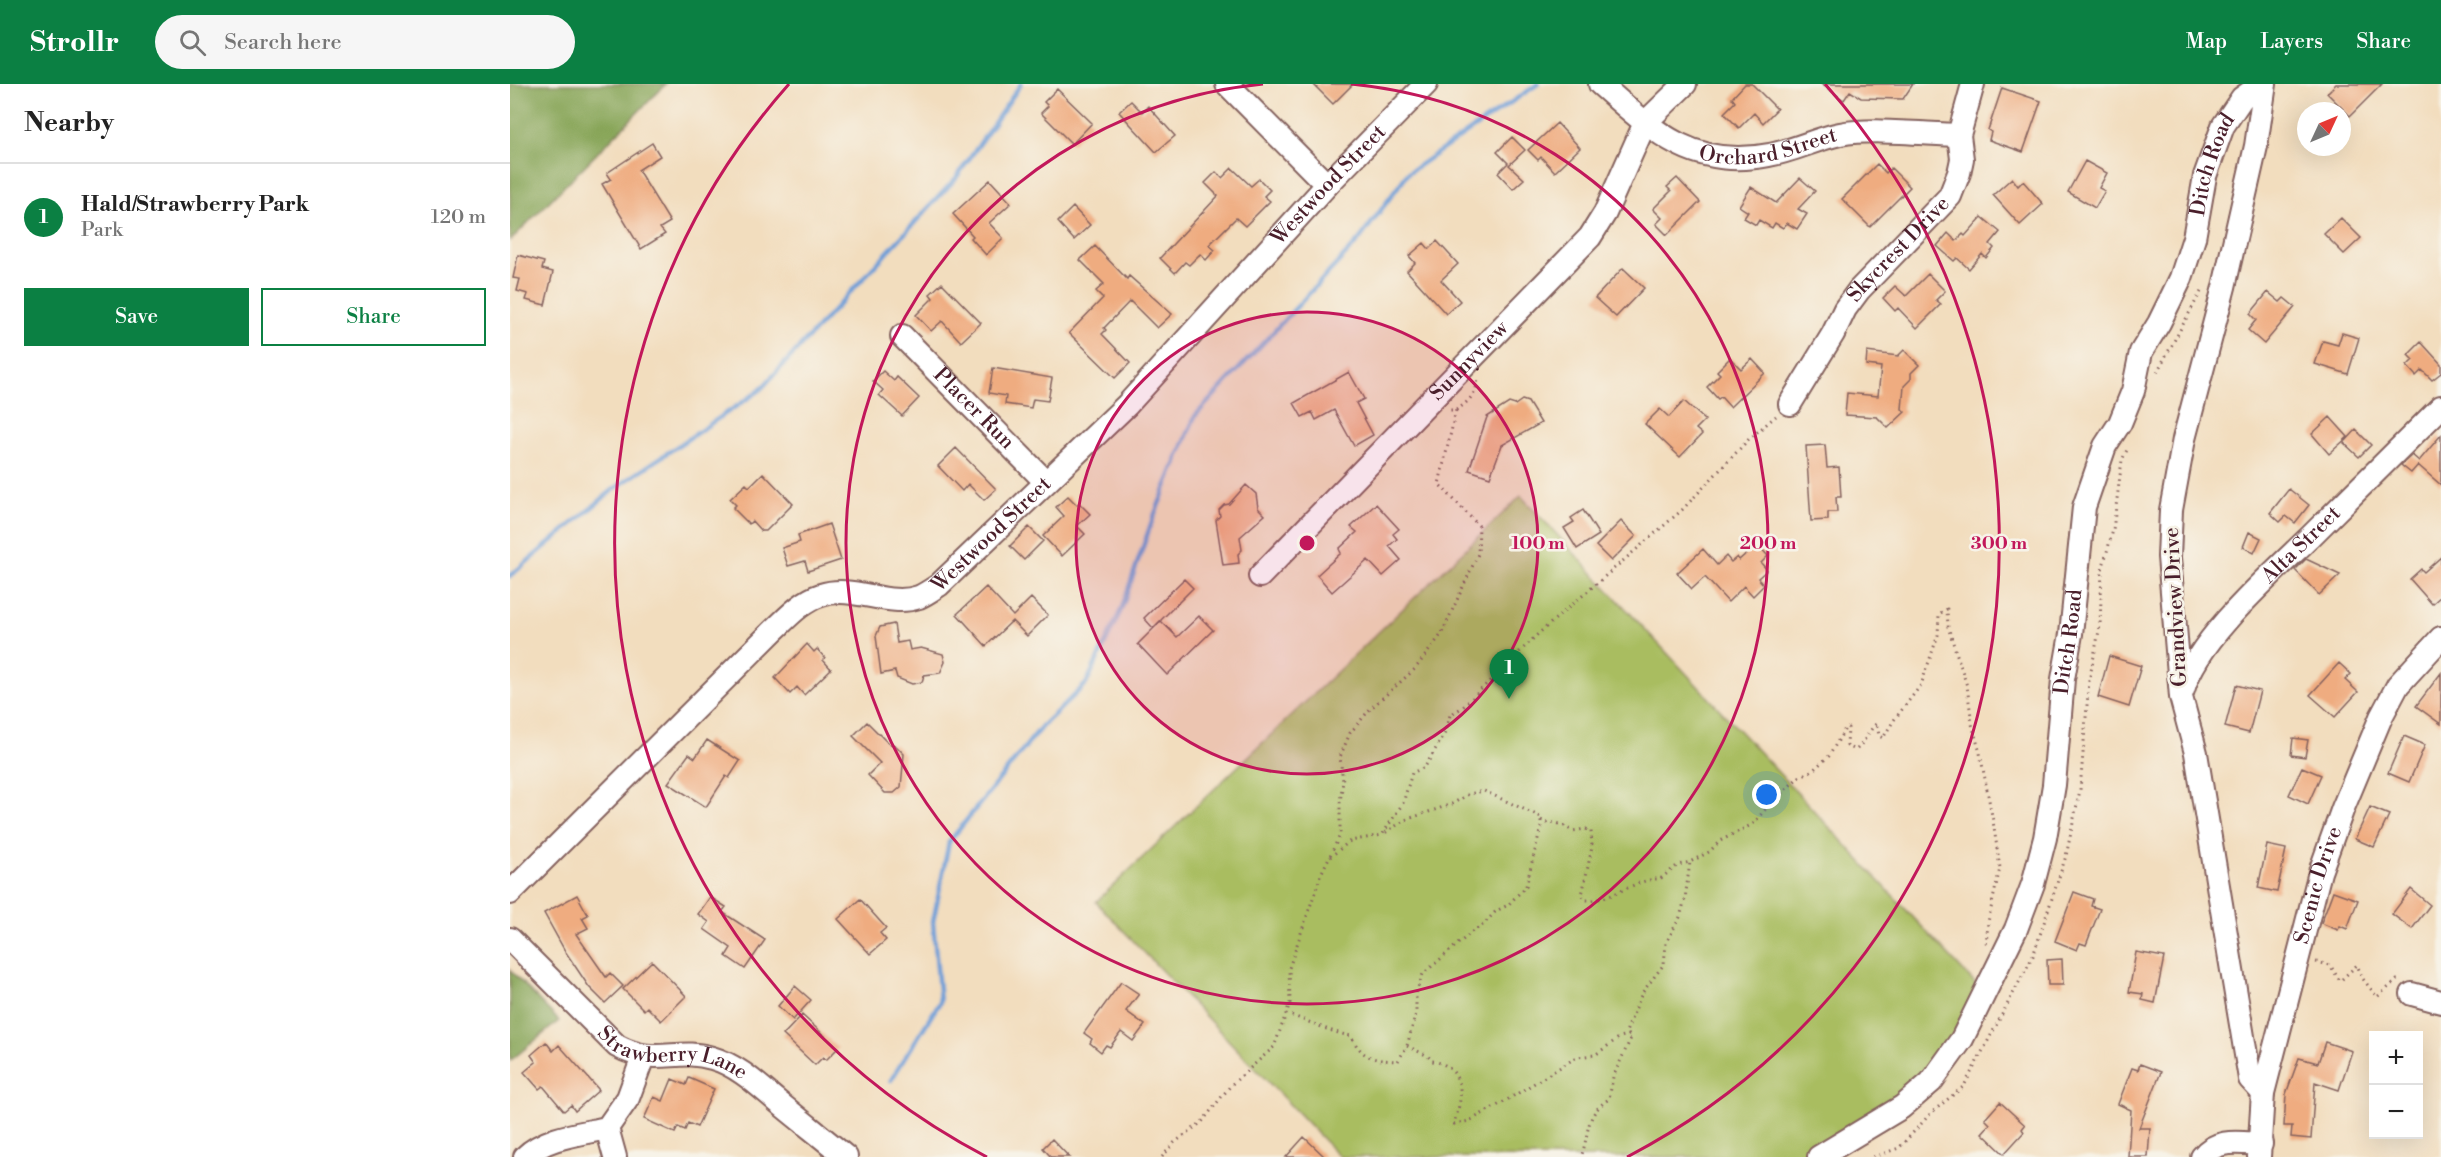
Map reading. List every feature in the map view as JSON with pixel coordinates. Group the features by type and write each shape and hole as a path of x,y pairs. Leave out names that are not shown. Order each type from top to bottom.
{"street":[{"path":"1227,84 1327,185"},
{"name":"Westwood Street","path":"510,893 764,640 805,603 823,594 837,593 899,600 920,597 939,585 1127,405 1327,185 1426,84"},
{"name":"Orchard Street","path":"1600,84 1645,123 1695,152 1711,157 1728,159 1770,155 1842,134 1959,135"},
{"path":"1645,123 1685,84"},
{"name":"Skycrest Drive","path":"1790,404 1854,296 1950,196 1961,166 1959,135 1973,84"},
{"name":"Grandview Drive","path":"2263,1093 2250,1079 2196,753 2181,697 2169,556 2171,510 2184,439 2224,287 2256,146 2265,86"},
{"name":"Ditch Road","path":"1819,1157 1902,1107 1931,1082 1962,1039 2016,929 2033,884 2045,838 2054,785 2063,679 2071,634 2084,507 2105,446 2120,423 2133,391 2141,351 2159,323 2181,278 2194,238 2205,176 2223,126 2242,98 2265,86"},
{"name":"Sunnyview","path":"1260,576 1590,237 1605,213 1645,123"},
{"name":"Placer Run","path":"902,336 1046,482"},
{"name":"Alta Street","path":"2181,697 2189,671 2203,649 2252,594 2441,407"},
{"name":"Scenic Drive","path":"2260,1150 2263,1093 2320,873 2343,808 2381,717 2398,685 2441,638"},
{"name":"Strawberry Lane","path":"510,939 617,1046 631,1054 643,1057 702,1055 727,1065 749,1078 846,1157"},
{"path":"2412,994 2441,1002"},
{"path":"525,1157 533,1149 554,1141 607,1128 628,1098 643,1057"},
{"path":"607,1128 615,1157"},
{"path":"2202,1157 2208,1149 2231,1142 2260,1150"}],"path":[{"path":"2154,378 2205,286"},
{"path":"1162,1157 1174,1143 1203,1122 1231,1085 1274,1047 1290,1003 1289,968 1340,835 1340,802 1343,781 1340,758 1350,733 1371,708 1415,669 1441,635 1478,554 1479,526 1438,483 1456,410 1442,410 1428,404"},
{"path":"1382,835 1403,803 1412,773 1425,767 1445,733 1450,714 1463,707 1545,627 1682,510 1749,439 1790,404"},
{"path":"1873,1157 1899,1148 1931,1113 1964,1086 2033,956 2066,856 2080,790 2089,681 2100,626 2103,570 2113,530 2122,460 2129,445"},
{"path":"1329,859 1350,841 1382,835 1405,820 1452,804 1469,794 1484,791 1522,807 1541,817 1541,820 1546,823 1554,822 1572,831 1591,831 1592,847 1582,895 1585,900 1595,901 1650,879 1660,879 1678,865 1690,862 1709,852 1720,841 1753,824 1769,805 1799,777 1813,770 1828,756 1846,727 1848,728 1847,747 1852,750 1860,747 1870,729 1877,723 1879,736 1883,738 1886,736 1894,720 1921,685 1938,635 1939,614 1947,609 1948,627 1967,686 1972,724 1980,753 2000,868 1988,922 1986,952"},
{"path":"1286,1014 1332,1033 1351,1036 1360,1052 1380,1060 1398,1061 1407,1046 1416,1013 1416,993 1423,974 1483,925 1496,910 1508,905 1526,886 1541,820"},
{"path":"1581,1157 1591,1117 1597,1107 1609,1099 1612,1077 1631,1038 1626,1032 1634,1010 1642,993 1664,964 1666,943 1680,917 1685,898 1690,862"},
{"path":"2299,956 2330,965 2340,981 2357,965 2363,979 2377,997 2399,979 2404,991 2412,994"},
{"path":"1407,1046 1428,1056 1432,1061 1442,1062 1454,1070 1460,1087 1461,1099 1454,1124 1469,1121 1577,1057 1595,1055 1620,1037 1629,1035"}],"green space":[{"path":"510,84 666,84 510,241"},
{"path":"1521,496 1978,987 1949,1046 1899,1100 1806,1157 1340,1157 1096,902"},
{"path":"510,970 559,1021 510,1061"}],"building":[{"path":"1313,84 1353,84 1333,104"},
{"path":"1745,84 1752,84 1777,109 1763,123 1754,113 1739,128 1724,113 1735,102 1732,98"},
{"path":"1821,84 1913,84 1903,99 1861,98 1850,91 1844,100"},
{"path":"2336,84 2382,84 2351,115 2351,102 2336,102 2327,93"},
{"path":"2002,88 2041,101 2023,152 1989,140 1991,132 1988,130"},
{"path":"1057,89 1092,123 1072,144 1041,113 1048,106 1044,102"},
{"path":"1131,101 1142,112 1148,106 1175,136 1156,152 1119,112"},
{"path":"1557,123 1580,148 1555,172 1541,157 1538,160 1528,150"},
{"path":"1512,137 1525,150 1509,165 1524,179 1513,189 1498,173 1508,163 1497,152"},
{"path":"652,143 660,156 638,170 670,222 660,228 665,234 641,249 602,184 611,179 607,173"},
{"path":"2085,161 2107,173 2099,188 2105,191 2095,208 2068,192"},
{"path":"1877,164 1886,173 1891,168 1910,187 1870,227 1842,199"},
{"path":"1232,168 1251,186 1259,179 1270,190 1264,196 1270,201 1245,226 1236,218 1209,245 1215,250 1206,260 1200,254 1189,265 1185,262 1175,273 1160,258 1218,196 1205,183 1216,172 1222,178"},
{"path":"1677,178 1700,202 1667,235 1656,224 1662,218 1653,209 1671,191 1667,187"},
{"path":"1800,178 1815,191 1798,209 1807,214 1797,229 1787,223 1783,228 1775,223 1772,228 1759,220 1756,225 1744,218 1748,212 1739,206 1751,187 1776,203"},
{"path":"2012,178 2018,186 2023,181 2043,204 2020,225 1993,195"},
{"path":"990,180 1011,203 989,223 1003,238 986,255 953,214"},
{"path":"1073,207 1090,225 1074,240 1058,222"},
{"path":"1982,217 2000,232 1990,244 1994,248 1986,258 1982,254 1969,269 1957,258 1954,261 1937,246 1948,233 1956,241 1963,234 1965,236"},
{"path":"2341,218 2361,238 2344,254 2324,234"},
{"path":"1437,241 1458,264 1441,280 1460,301 1446,314 1407,271 1415,263 1409,256 1424,243 1429,249"},
{"path":"1095,246 1127,279 1129,276 1172,314 1157,328 1130,301 1104,328 1106,330 1102,334 1130,363 1115,378 1069,333 1103,298 1096,291 1104,284 1080,260"},
{"path":"518,255 544,262 542,269 553,272 545,305 526,300 528,294 517,291 520,279 513,278"},
{"path":"1623,268 1644,288 1616,317 1595,298"},
{"path":"1928,274 1945,291 1936,300 1941,304 1917,328 1898,308 1895,311 1883,298 1895,286 1906,296"},
{"path":"942,283 981,323 961,342 942,321 931,331 916,315 933,298 930,294"},
{"path":"2268,292 2280,302 2284,298 2295,307 2264,344 2248,330 2256,320 2250,314"},
{"path":"2342,333 2359,338 2348,374 2315,364 2323,341 2338,345"},
{"path":"2421,342 2441,364 2441,373 2432,380 2422,370 2416,376 2407,366 2413,360 2408,355"},
{"path":"1904,350 1919,365 1911,373 1911,379 1904,386 1902,409 1905,412 1888,428 1877,417 1845,415 1847,393 1878,396 1881,367 1866,365 1867,352 1898,356"},
{"path":"1730,358 1741,369 1752,359 1765,373 1730,407 1721,397 1718,399 1707,387 1720,374 1717,371"},
{"path":"993,368 1052,378 1048,401 1033,399 1031,408 1005,404 1006,396 989,393"},
{"path":"883,371 894,381 897,377 919,398 902,416 879,395 883,390 873,381"},
{"path":"1349,372 1364,399 1356,403 1373,435 1354,446 1334,410 1316,420 1312,412 1302,417 1294,403"},
{"path":"1522,400 1528,402 1541,423 1502,445 1490,477 1469,470 1487,417 1509,403 1515,405"},
{"path":"1684,401 1705,420 1696,429 1702,434 1680,457 1645,424 1660,409 1669,417"},
{"path":"2330,417 2348,437 2329,454 2312,434"},
{"path":"2356,430 2371,445 2359,457 2344,443"},
{"path":"2441,435 2441,485 2418,465 2411,473 2401,465 2412,455 2419,461"},
{"path":"1825,445 1827,468 1839,467 1841,497 1836,497 1837,512 1828,512 1828,520 1811,521 1806,446"},
{"path":"956,448 996,489 984,500 968,484 962,491 938,466"},
{"path":"763,473 793,504 766,531 761,531 752,521 749,524 733,508 736,505 730,499 746,484 749,487"},
{"path":"1246,485 1256,494 1258,508 1265,515 1240,537 1242,550 1238,554 1239,563 1223,565 1216,520 1220,516 1219,510 1229,504"},
{"path":"2289,489 2309,505 2295,523 2286,516 2280,522 2270,513"},
{"path":"1068,496 1090,514 1077,526 1085,534 1062,556 1043,536 1064,516 1056,507"},
{"path":"1376,504 1399,529 1393,534 1397,539 1389,546 1401,560 1383,576 1368,560 1332,592 1317,575 1341,553 1339,549 1357,532 1351,527"},
{"path":"1583,510 1599,535 1577,549 1564,528 1574,522 1571,518"},
{"path":"1621,521 1636,536 1611,561 1596,546"},
{"path":"829,524 841,560 808,571 805,561 788,566 782,548 800,542 798,535"},
{"path":"1029,527 1043,541 1024,560 1010,546"},
{"path":"2249,532 2261,538 2254,553 2243,547"},
{"path":"1757,544 1768,556 1761,563 1767,570 1758,578 1764,585 1753,596 1744,586 1728,602 1705,577 1692,589 1677,573 1703,549 1717,565 1726,556 1731,562 1737,557 1739,560"},
{"path":"2441,557 2441,596 2432,604 2410,579 2421,569 2424,572"},
{"path":"2306,559 2340,575 2319,595 2295,570"},
{"path":"1184,579 1193,588 1153,628 1144,618"},
{"path":"986,587 1013,616 1031,598 1048,615 1027,636 1012,621 986,646 957,614"},
{"path":"1199,616 1213,630 1167,675 1138,644 1161,621 1177,637"},
{"path":"894,624 897,643 908,641 910,650 921,648 943,654 945,662 940,673 924,675 922,682 912,684 897,678 895,671 881,674 876,636 880,627"},
{"path":"807,644 814,652 817,649 831,669 804,695 797,687 790,694 775,678"},
{"path":"2109,656 2141,666 2129,707 2098,697"},
{"path":"2339,663 2351,674 2345,680 2358,692 2335,717 2310,695"},
{"path":"2441,673 2441,724 2416,706"},
{"path":"2236,685 2260,691 2249,733 2225,727"},
{"path":"867,722 889,744 895,745 904,754 901,787 894,793 885,793 868,775 880,763 853,736"},
{"path":"2404,736 2425,745 2409,782 2388,773"},
{"path":"2293,738 2308,740 2305,757 2291,755"},
{"path":"707,740 740,761 729,778 726,776 706,807 668,783 689,754 695,758"},
{"path":"2302,767 2321,775 2308,804 2289,795"},
{"path":"2370,807 2389,815 2374,847 2355,839"},
{"path":"2267,845 2286,849 2277,892 2258,888"},
{"path":"2411,889 2430,905 2412,929 2392,914"},
{"path":"2333,891 2358,900 2347,929 2340,926 2338,930 2321,923"},
{"path":"2074,892 2093,899 2091,906 2100,909 2086,945 2080,943 2077,950 2055,941"},
{"path":"577,895 588,915 582,918 588,928 576,934 606,977 610,973 623,986 605,1003 589,987 565,951 544,913"},
{"path":"710,897 726,907 722,912 765,940 745,969 726,956 731,948 704,929 709,922 698,914"},
{"path":"860,899 886,928 880,933 886,940 870,954 838,919"},
{"path":"2136,952 2164,957 2155,1003 2142,1000 2143,994 2129,992"},
{"path":"2062,959 2063,985 2048,985 2047,960"},
{"path":"652,961 686,996 661,1021 647,1007 644,1010 623,989"},
{"path":"1121,982 1139,994 1126,1011 1145,1025 1133,1041 1121,1032 1110,1047 1106,1045 1101,1052 1090,1043 1092,1039 1084,1033"},
{"path":"795,986 811,1000 793,1020 778,1006"},
{"path":"802,1015 838,1048 826,1060 823,1057 815,1065 783,1035"},
{"path":"546,1042 553,1051 559,1045 599,1090 575,1111 571,1105 564,1111 543,1086 539,1089 524,1072 536,1062 531,1055"},
{"path":"2325,1042 2352,1051 2339,1090 2315,1082 2311,1139 2291,1137 2292,1126 2284,1126 2286,1094 2299,1058 2318,1063"},
{"path":"2140,1064 2161,1072 2139,1128 2150,1128 2148,1157 2128,1157 2131,1110 2118,1104 2132,1068 2138,1070"},
{"path":"689,1078 714,1089 697,1127 688,1123 685,1130 678,1127 675,1133 644,1119 654,1097 663,1101 672,1079 686,1085"},
{"path":"2000,1102 2025,1125 2022,1129 2024,1132 2004,1154 1982,1133 1990,1124 1985,1119"},
{"path":"1304,1137 1325,1157 1286,1157"},
{"path":"1052,1139 1069,1157 1051,1157 1043,1148"}],"waterway":[{"path":"510,576 614,489 759,391 956,178 1021,84"},
{"path":"891,1080 940,1002 933,922 949,842 1042,726 1086,684 1121,610 1152,521 1195,416 1359,240 1408,173 1538,84"}],"place":[{"name":"Hald/Strawberry Park","path":"1509,699"}]}
